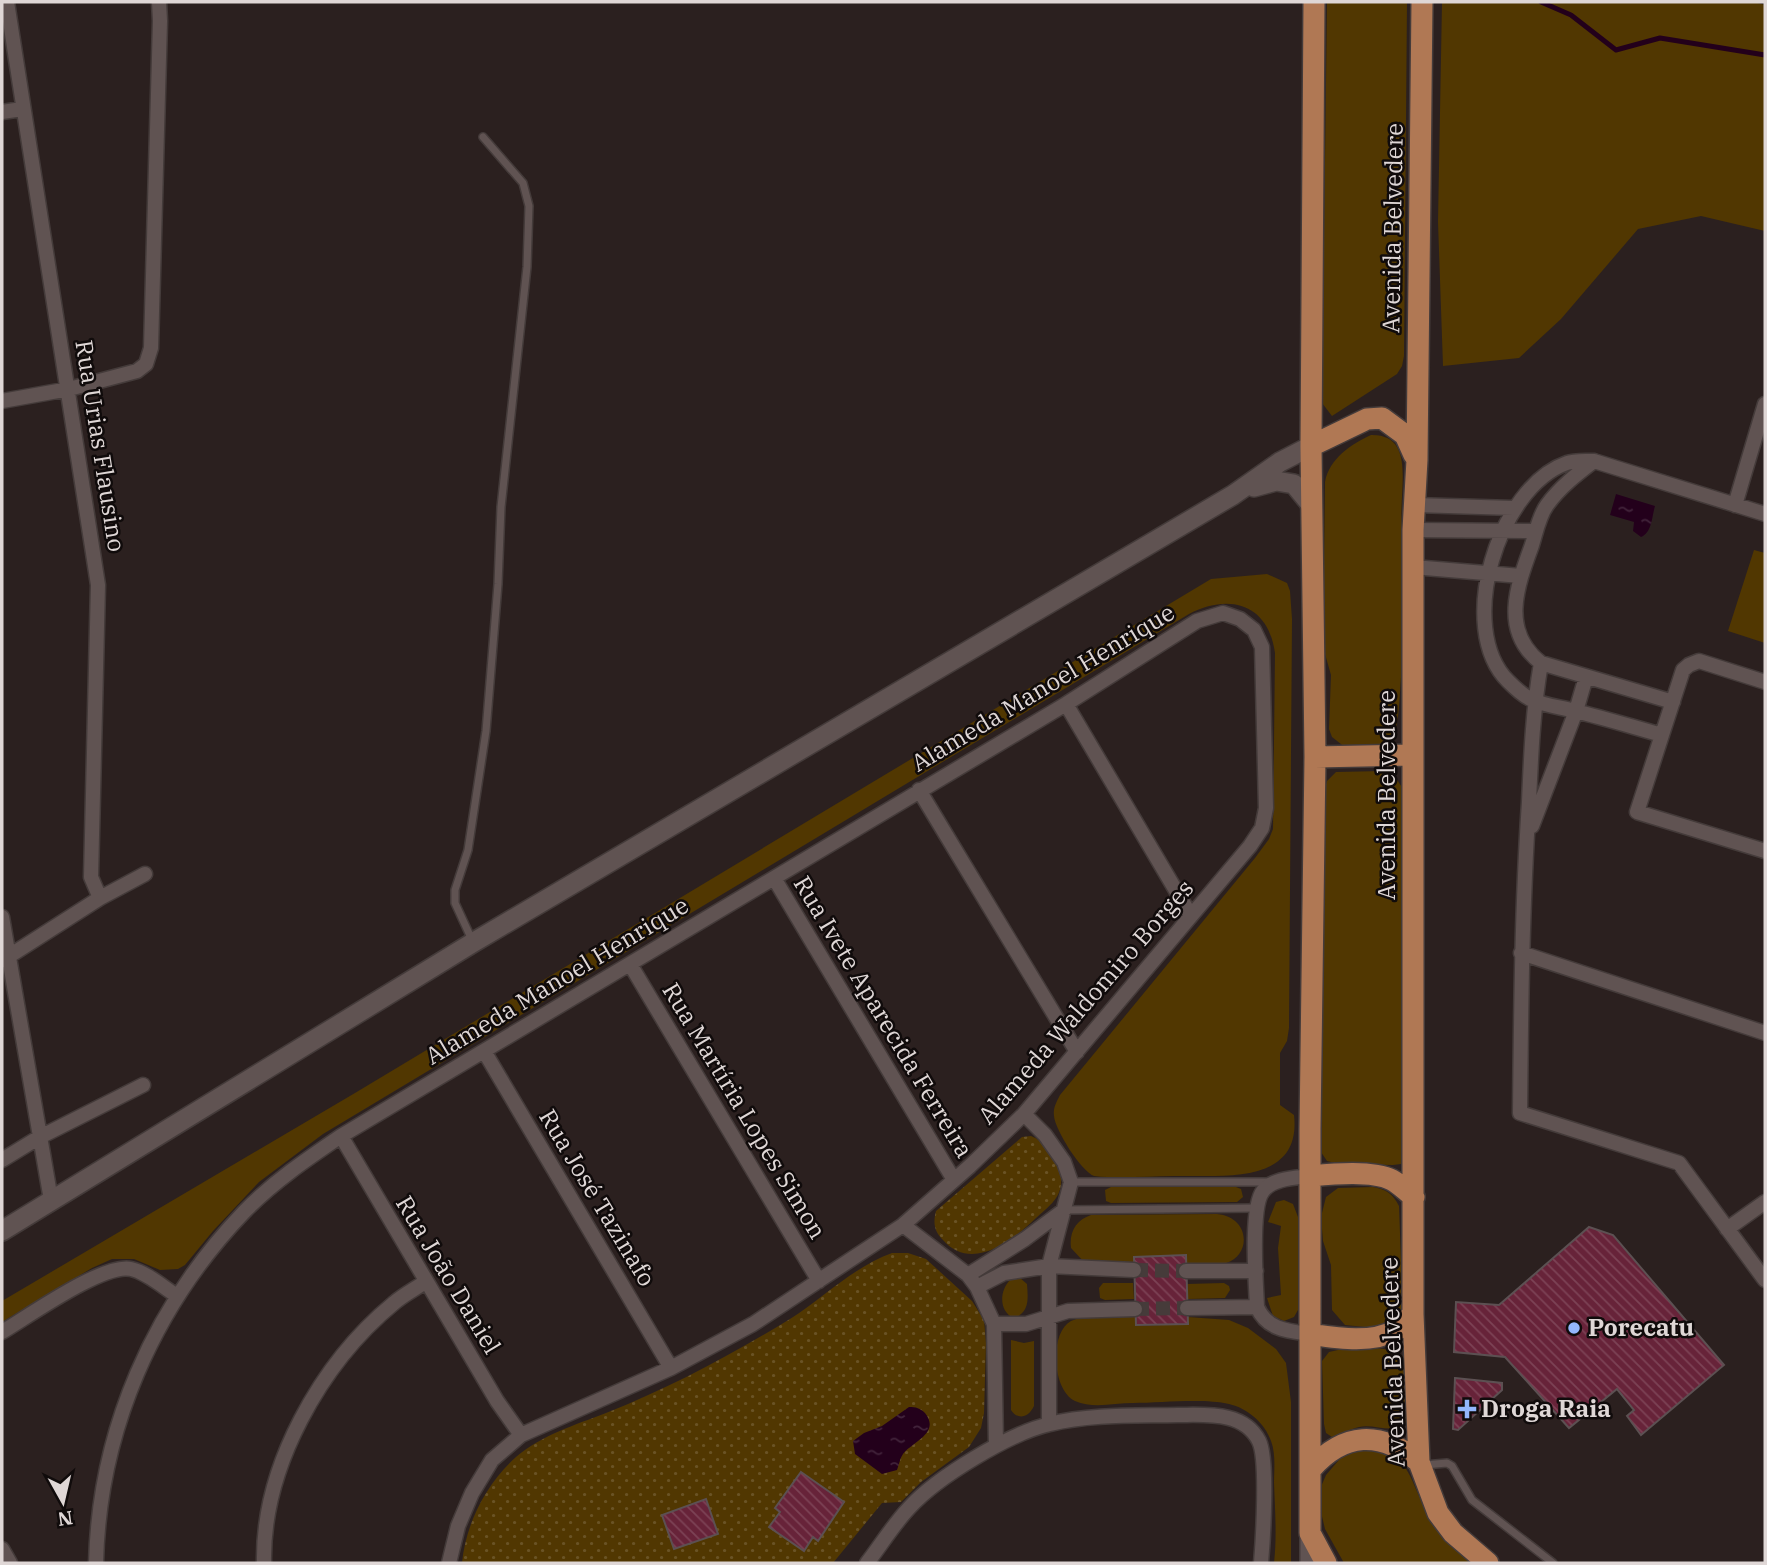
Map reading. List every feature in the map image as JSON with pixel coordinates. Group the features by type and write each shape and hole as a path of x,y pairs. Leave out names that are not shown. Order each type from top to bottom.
{"main road":[{"path":"1314,2 1311,446 1315,757 1310,1176 1310,1533 1326,1563"},
{"name":"Avenida Belvedere","path":"1422,12 1412,755 1413,1314 1419,1463 1438,1513 1453,1533 1488,1563"},
{"path":"1311,446 1367,419 1382,418 1405,435 1417,460"},
{"path":"1315,757 1412,755"},
{"path":"1310,1176 1378,1176 1393,1180 1414,1198"},
{"path":"1310,1334 1339,1338 1377,1337 1396,1330 1413,1314"},
{"path":"1311,1469 1324,1454 1342,1444 1363,1439 1384,1441 1403,1448 1419,1463"}],"street":[{"name":"Rua Urias Flausino","path":"7,2 98,585 91,877 100,898"},
{"path":"2,401 69,390 137,371 146,364 151,348 159,2"},
{"path":"2,113 22,109"},
{"path":"1735,505 1765,404"},
{"path":"2,1231 474,942 1233,495 1280,462 1311,446"},
{"path":"1594,461 1561,487 1545,508 1514,604 1518,631 1533,657 1541,663 1672,702"},
{"path":"1662,735 1534,701 1507,680 1493,662 1483,627 1490,573 1513,508 1543,477 1568,462 1594,461 1765,514"},
{"path":"1233,495 1276,481 1294,484 1312,506"},
{"path":"1415,505 1513,508"},
{"path":"1413,530 1536,531"},
{"path":"1413,566 1521,576"},
{"name":"Alameda Manoel Henrique","path":"96,1563 97,1529 105,1470 123,1407 149,1346 177,1296 206,1255 246,1210 291,1170 341,1136 1066,704 1197,621 1223,613 1240,619 1254,630 1262,648 1266,808 1262,828"},
{"path":"1765,682 1699,661 1683,670 1637,812 1765,851"},
{"path":"1541,663 1534,701 1526,840 1521,953 1520,1113 1679,1163 1765,1280"},
{"path":"1526,840 1576,711 1586,677"},
{"path":"1066,704 1191,916"},
{"path":"919,790 1077,1052"},
{"name":"Alameda Waldomiro Borges","path":"449,1563 458,1526 472,1493 492,1460 521,1435 671,1368 753,1324 903,1224 954,1180 1024,1114 1250,846 1262,828"},
{"path":"5,959 100,898 145,874"},
{"name":"Rua Ivete Aparecida Ferreira","path":"774,878 954,1180"},
{"path":"2,917 5,959 51,1200"},
{"path":"1521,953 1765,1032"},
{"name":"Rua Martíria Lopes Simon","path":"630,964 818,1281"},
{"name":"Rua José Tazinafo","path":"484,1051 671,1368"},
{"path":"2,1160 38,1138 143,1085"},
{"path":"1024,1114 1045,1135 1064,1162 1071,1182 1049,1266 1049,1424"},
{"name":"Rua João Daniel","path":"341,1136 425,1282 497,1401 521,1435"},
{"path":"1310,1176 1276,1182 1264,1190 1257,1208 1256,1270 1257,1307 1261,1317 1268,1324 1310,1334"},
{"path":"1727,1229 1765,1202"},
{"path":"973,1281 1064,1210"},
{"path":"903,1224 973,1281 995,1324 996,1446"},
{"path":"973,1281 1049,1266 1134,1270"},
{"path":"2,1332 99,1274 118,1267 134,1269 177,1296"},
{"path":"1186,1272 1256,1270"},
{"path":"264,1563 264,1544 275,1485 298,1423 327,1375 361,1334 394,1302 425,1282"},
{"path":"1187,1308 1257,1307"},
{"path":"995,1324 1017,1325 1068,1311 1136,1309"},
{"path":"872,1561 909,1507 947,1475 996,1446 1049,1424 1120,1416 1213,1415 1234,1419 1251,1429 1260,1443 1263,1465 1261,1563"},
{"path":"1310,1533 1310,1563"},
{"path":"2,1549 10,1563"}],"lane":[{"path":"474,942 455,903 455,890 468,850 486,731 498,584 501,507 527,267 528,206 523,183 483,136"},
{"path":"1071,1182 1276,1182"},
{"path":"1064,1210 1257,1208"},
{"path":"1419,1463 1447,1463 1452,1466 1472,1500 1553,1563"}],"shaded area":[{"path":"1327,2 1407,2 1404,356 1397,374 1332,416 1322,403"},
{"path":"1442,2 1754,2 1765,5 1765,231 1701,216 1638,229 1561,319 1519,358 1443,366 1438,222"},
{"path":"1371,435 1387,438 1397,447 1402,460 1401,512 1406,542 1403,663 1395,732 1385,746 1366,749 1346,748 1332,737 1329,729 1331,675 1323,647 1325,482 1336,459"},
{"path":"1754,550 1765,553 1765,643 1728,631"},
{"path":"1267,574 1287,583 1292,619 1289,1028 1287,1041 1280,1053 1280,1105 1294,1115 1293,1138 1285,1154 1272,1165 1255,1172 1235,1175 1094,1176 1082,1166 1070,1149 1054,1116 1054,1108 1060,1095 1255,858 1273,829 1275,653 1271,636 1256,614 1245,607 1219,604 1189,614 323,1134 259,1182 185,1265 178,1269 160,1270 134,1259 112,1259 92,1268 2,1322 2,1301 355,1093 1211,579"},
{"path":"1384,771 1396,778 1403,789 1404,1161 1393,1165 1339,1164 1327,1161 1321,1152 1320,1144 1323,793 1327,781 1336,772"},
{"path":"1031,1136 1046,1147 1058,1168 1061,1184 1056,1199 1016,1235 992,1250 967,1254 954,1249 936,1230 936,1211 1022,1137"},
{"path":"1111,1187 1236,1187 1241,1189 1243,1197 1237,1202 1111,1203 1106,1201 1105,1190"},
{"path":"1373,1187 1389,1193 1399,1206 1401,1261 1408,1275 1406,1307 1385,1329 1345,1325 1332,1310 1331,1265 1323,1241 1321,1217 1326,1197 1338,1188"},
{"path":"1284,1200 1293,1204 1298,1217 1298,1310 1294,1317 1284,1321 1273,1316 1267,1298 1281,1295 1278,1248 1281,1226 1268,1222 1276,1202"},
{"path":"1217,1214 1236,1222 1244,1237 1240,1252 1226,1263 1186,1264 1185,1255 1134,1257 1134,1264 1084,1262 1071,1248 1075,1227 1091,1215"},
{"path":"892,1253 908,1253 926,1259 972,1301 984,1320 984,1413 981,1428 969,1447 921,1482 901,1502 882,1503 833,1563 462,1563 468,1533 479,1505 495,1479 526,1449 559,1431 653,1393 723,1358 790,1319 865,1266"},
{"path":"1020,1278 1027,1284 1027,1304 1023,1312 1014,1318 1003,1306 1002,1295 1010,1280"},
{"path":"1103,1283 1133,1283 1134,1299 1100,1298 1099,1288"},
{"path":"1224,1283 1230,1290 1225,1298 1188,1299 1187,1284"},
{"path":"1086,1317 1135,1317 1136,1326 1188,1324 1188,1317 1229,1320 1248,1328 1276,1349 1286,1363 1291,1402 1291,1563 1274,1563 1274,1451 1264,1428 1249,1413 1229,1404 1207,1401 1089,1405 1075,1401 1067,1395 1056,1361 1059,1337 1064,1327 1071,1321"},
{"path":"1011,1340 1024,1343 1034,1341 1034,1406 1023,1416 1017,1416 1011,1410"},
{"path":"1384,1349 1400,1354 1406,1360 1407,1421 1403,1425 1397,1428 1359,1427 1332,1437 1326,1433 1322,1361 1329,1352"},
{"path":"1372,1449 1386,1453 1403,1465 1432,1518 1476,1563 1344,1563 1325,1529 1320,1508 1320,1489 1326,1475 1344,1454"}],"water":[{"path":"1616,494 1655,506 1645,535 1641,537 1633,531 1634,522 1610,515"},
{"path":"909,1407 918,1408 925,1413 930,1426 903,1454 897,1470 882,1474 855,1454 853,1441 882,1426"}],"building":[{"name":"Porecatu","path":"1589,1227 1613,1235 1724,1365 1641,1435 1627,1416 1634,1410 1617,1389 1569,1428 1505,1357 1454,1352 1456,1302 1499,1305"},
{"path":"1186,1255 1188,1324 1136,1325 1134,1257"},
{"name":"Droga Raia","path":"1455,1378 1502,1383 1502,1390 1458,1430 1453,1429"},
{"path":"801,1472 844,1502 818,1541 813,1537 804,1551 769,1527 780,1512 775,1508"},
{"path":"706,1499 718,1534 674,1549 662,1515"}],"waterway":[{"path":"1541,2 1571,15 1616,50 1660,38 1765,55"}],"tunnel":[{"path":"1134,1270 1186,1271"},
{"path":"1135,1309 1187,1308"}],"place":[{"name":"Porecatu","path":"1574,1328"},
{"name":"Droga Raia","path":"1467,1409"}]}
